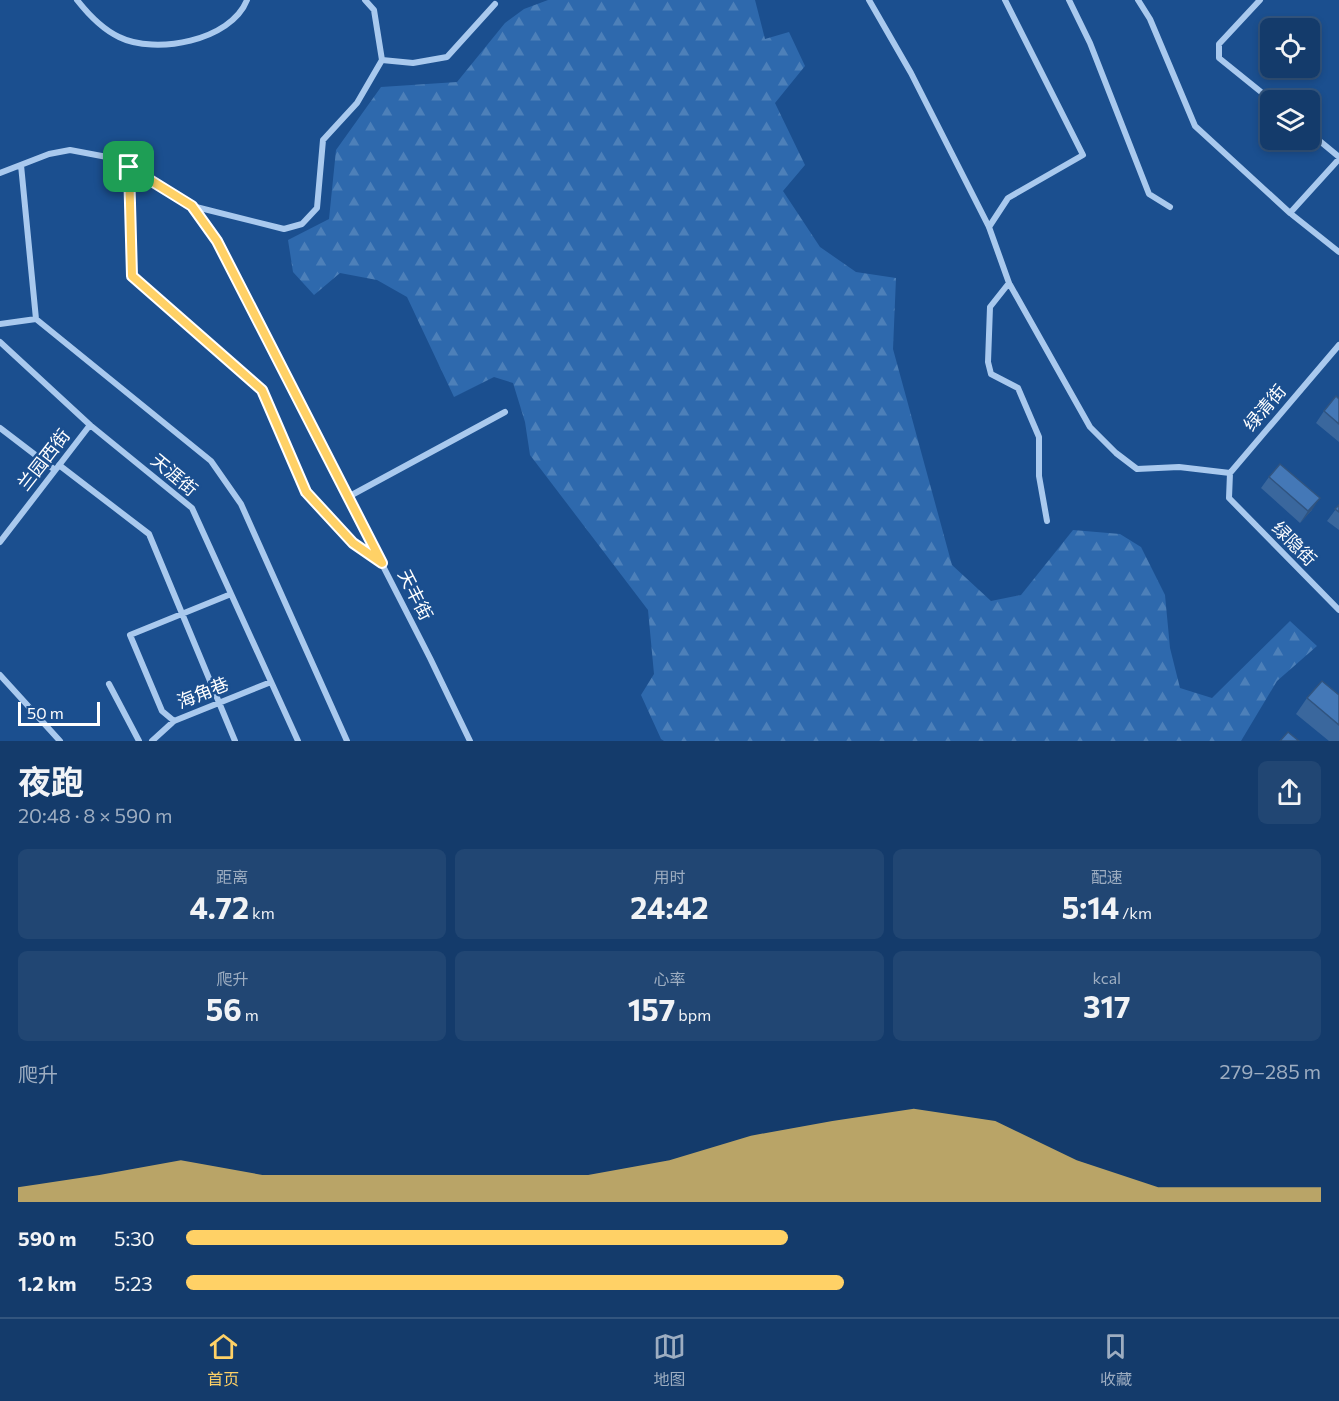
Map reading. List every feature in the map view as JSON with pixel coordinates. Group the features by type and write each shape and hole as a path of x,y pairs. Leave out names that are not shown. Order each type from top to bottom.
{"street":[{"path":"77,0 89,16 119,37 149,45 188,42 222,28 244,7 247,0"},
{"path":"192,206 284,229 302,224 317,208 322,140 357,103 382,60 374,10 365,0"},
{"path":"869,0 911,73 989,227 1009,283 1090,427 1116,453 1137,469 1179,467 1230,474"},
{"path":"989,227 1008,198 1083,155 1005,0"},
{"path":"1069,0 1090,43 1149,194 1170,207"},
{"path":"1138,0 1150,19 1195,126 1290,213 1339,252"},
{"path":"1260,0 1219,44 1219,58 1260,91"},
{"path":"382,60 413,63 447,57 495,4"},
{"path":"1290,213 1339,158 1320,142"},
{"name":"天丰街","path":"0,173 49,153 70,150 107,157 129,167 192,206 217,241 382,563 470,741"},
{"path":"21,165 36,319 211,462 241,504 347,741"},
{"path":"129,167 132,276 262,390 306,492 353,543 382,563"},
{"path":"1009,283 990,307 988,362 991,374 1018,388 1039,437 1039,476 1047,521"},
{"path":"0,324 36,319"},
{"name":"天涯街","path":"0,342 90,425 192,508 298,741"},
{"name":"绿清街","path":"1230,474 1339,345"},
{"path":"348,497 505,412"},
{"name":"兰园西街","path":"0,542 90,425"},
{"path":"0,428 149,534 235,741"},
{"name":"绿隐街","path":"1230,474 1229,498 1339,610"},
{"path":"174,721 162,711 130,635 231,594"},
{"path":"0,675 60,741"},
{"name":"海角巷","path":"152,741 174,721 271,682"},
{"path":"109,684 139,741"}],"green space":[{"path":"548,0 755,0 765,39 789,32 805,66 775,103 805,165 783,191 820,247 856,272 896,278 893,349 952,565 991,601 1021,595 1073,530 1120,534 1141,547 1165,595 1170,648 1180,688 1212,698 1290,621 1317,646 1277,681 1241,741 664,741 661,739 641,695 654,674 648,610 530,455 525,422 513,383 494,377 454,397 407,297 377,280 340,273 314,295 293,272 288,240 329,219 336,150 381,87 457,82 505,23 524,9"}],"building":[{"path":"1336,396 1339,399 1339,424 1324,411"},
{"path":"1280,464 1320,498 1308,511 1269,477"},
{"path":"1322,681 1339,695 1339,725 1307,698"},
{"path":"1288,732 1299,741 1280,741"}],"route":[{"path":"129,167 192,206 217,241 382,563 353,543 306,492 262,390 132,276 129,167"}]}
